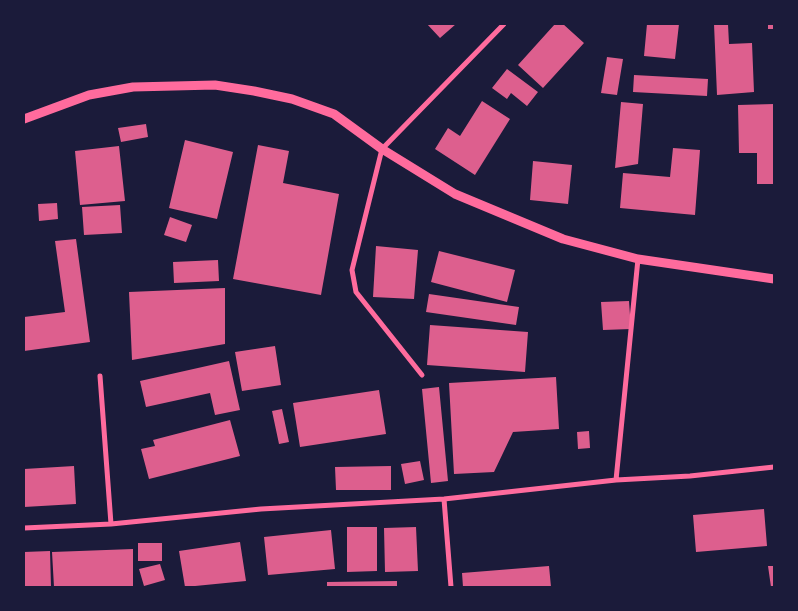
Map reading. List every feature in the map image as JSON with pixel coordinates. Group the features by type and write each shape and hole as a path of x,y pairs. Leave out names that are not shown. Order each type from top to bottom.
{"street":[{"path":"422,375 356,292 352,270 382,149 504,24"},
{"path":"24,118 89,94 124,88 216,85 292,99 334,114 382,149 455,194 519,223 563,239 638,260 774,279"},
{"path":"616,480 638,260"},
{"path":"100,376 111,524"},
{"path":"24,528 111,524 262,509 444,500 616,480 690,476 774,467"},
{"path":"444,500 451,587"}],"building":[{"path":"427,24 456,24 440,38"},
{"path":"555,24 563,24 584,43 543,88 518,65"},
{"path":"647,24 679,24 675,59 644,56"},
{"path":"714,24 728,24 729,44 752,43 754,92 717,95"},
{"path":"768,24 774,24 774,29 768,29"},
{"path":"607,57 623,59 617,95 601,93"},
{"path":"507,69 538,92 527,106 511,93 507,99 492,88"},
{"path":"634,75 708,79 707,96 633,92"},
{"path":"482,101 510,119 475,175 435,149 448,128 460,136"},
{"path":"621,102 643,104 638,164 615,168"},
{"path":"774,104 774,184 757,184 757,153 739,153 738,105"},
{"path":"146,124 148,137 121,142 118,128"},
{"path":"185,140 233,152 217,219 169,208"},
{"path":"258,145 289,151 283,183 339,194 321,295 233,279"},
{"path":"119,146 125,201 80,205 75,151"},
{"path":"673,148 700,150 695,215 620,208 623,173 670,177"},
{"path":"533,161 572,165 568,204 530,200"},
{"path":"57,203 58,219 39,221 38,204"},
{"path":"120,205 122,233 84,235 82,207"},
{"path":"170,217 192,225 186,242 164,235"},
{"path":"76,239 90,342 24,351 24,317 65,312 55,241"},
{"path":"376,246 418,250 414,299 373,297"},
{"path":"439,251 515,270 507,302 431,282"},
{"path":"218,260 219,281 174,283 173,262"},
{"path":"225,288 225,344 132,360 129,292"},
{"path":"429,294 519,307 516,325 426,312"},
{"path":"629,301 631,329 603,330 601,302"},
{"path":"430,325 528,332 525,372 427,365"},
{"path":"275,346 281,385 242,391 235,352"},
{"path":"229,361 240,410 215,415 210,393 146,407 140,381"},
{"path":"556,377 559,429 513,432 494,472 454,474 449,383"},
{"path":"439,387 448,481 431,483 422,389"},
{"path":"379,390 386,434 300,447 293,403"},
{"path":"282,409 289,442 279,444 272,411"},
{"path":"230,420 240,456 149,479 141,449 155,446 153,440"},
{"path":"589,431 590,448 578,449 577,432"},
{"path":"420,461 424,480 405,484 401,464"},
{"path":"74,466 76,504 24,507 24,469"},
{"path":"391,466 391,490 336,490 335,467"},
{"path":"764,509 767,546 696,552 693,515"},
{"path":"347,527 377,527 377,571 347,572"},
{"path":"416,527 418,571 385,572 384,528"},
{"path":"331,530 335,569 268,575 264,537"},
{"path":"240,542 246,581 185,587 179,551"},
{"path":"138,543 162,543 162,561 138,561"},
{"path":"133,549 133,587 54,587 52,552"},
{"path":"50,551 51,587 24,587 24,552"},
{"path":"160,564 165,580 144,586 139,569"},
{"path":"549,566 551,587 463,587 462,573"},
{"path":"768,566 774,566 774,587 771,587"},
{"path":"397,581 397,587 327,587 327,582"}]}
